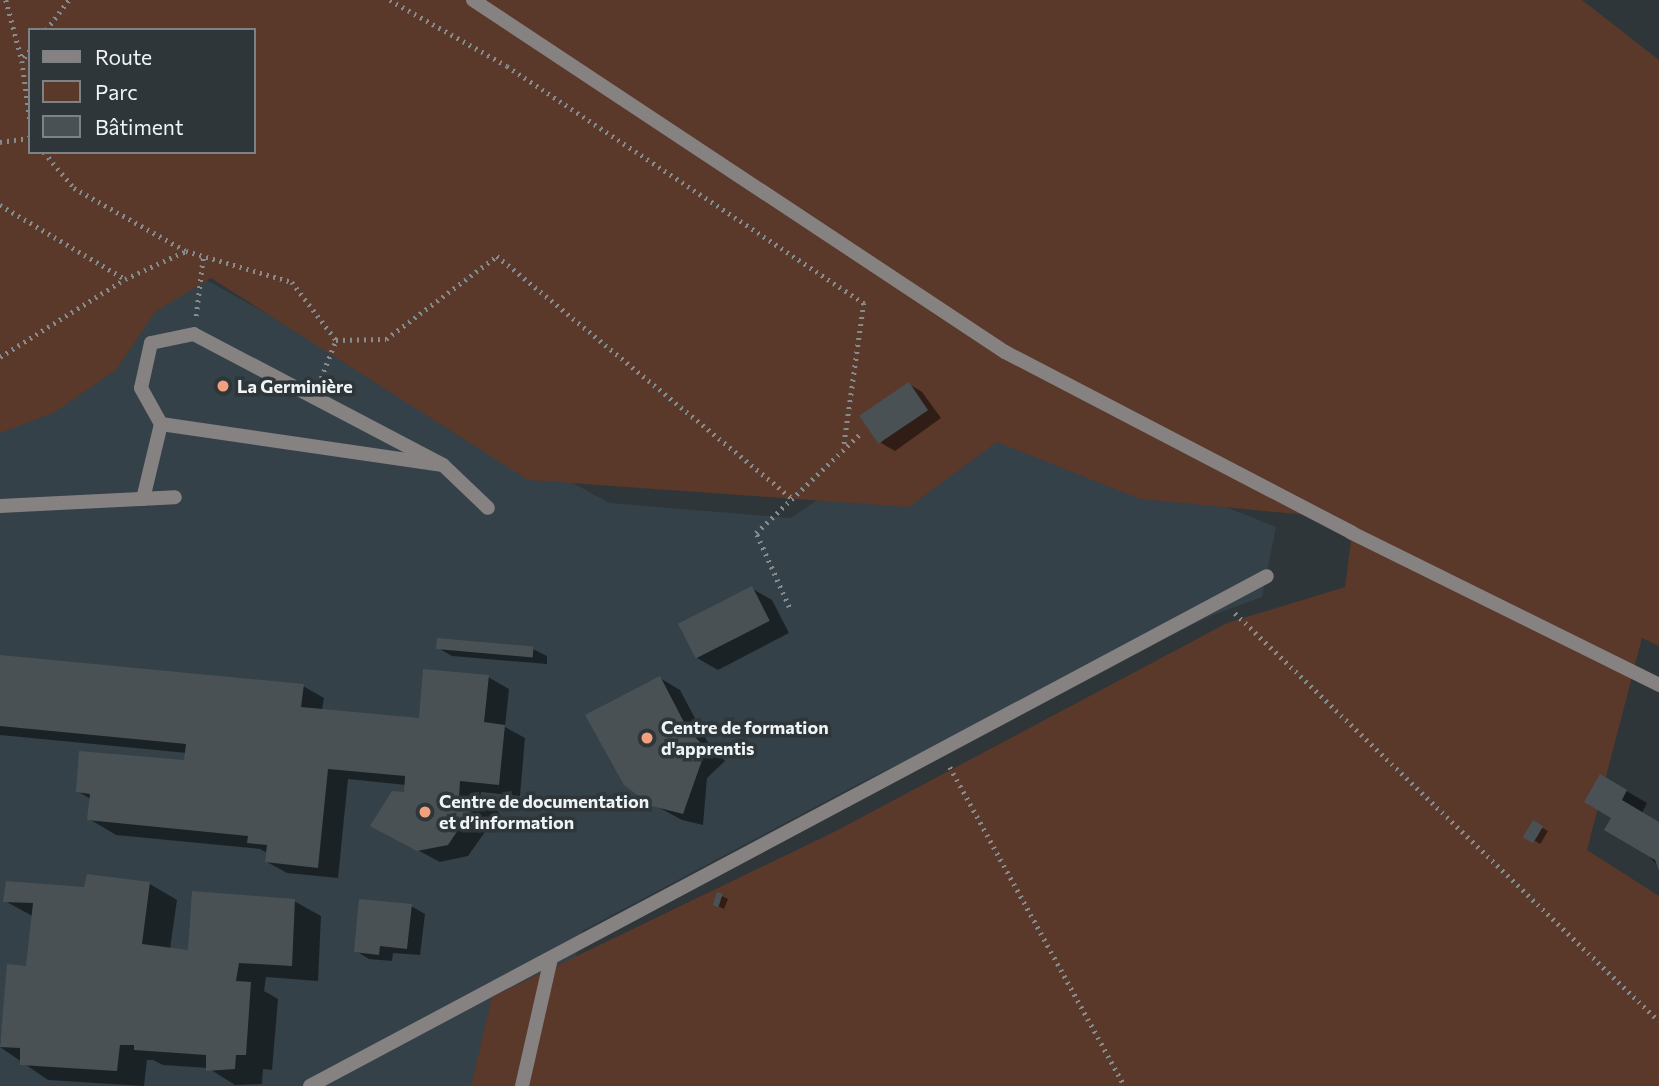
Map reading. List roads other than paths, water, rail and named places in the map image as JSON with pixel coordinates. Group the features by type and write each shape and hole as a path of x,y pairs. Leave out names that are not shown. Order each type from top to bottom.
{"street":[{"path":"472,0 1005,352 1352,533 1659,685"},
{"path":"143,499 161,424 141,388 151,343 194,334 443,465 488,508"},
{"path":"161,424 443,465"},
{"path":"0,506 175,497"},
{"path":"310,1086 1267,576"},
{"path":"522,1086 551,958"}],"place":[{"name":"La Germinière","path":"223,386"},
{"name":"Centre de formation d'apprentis","path":"647,738"},
{"name":"Centre de documentation et d’information","path":"425,812"}]}
